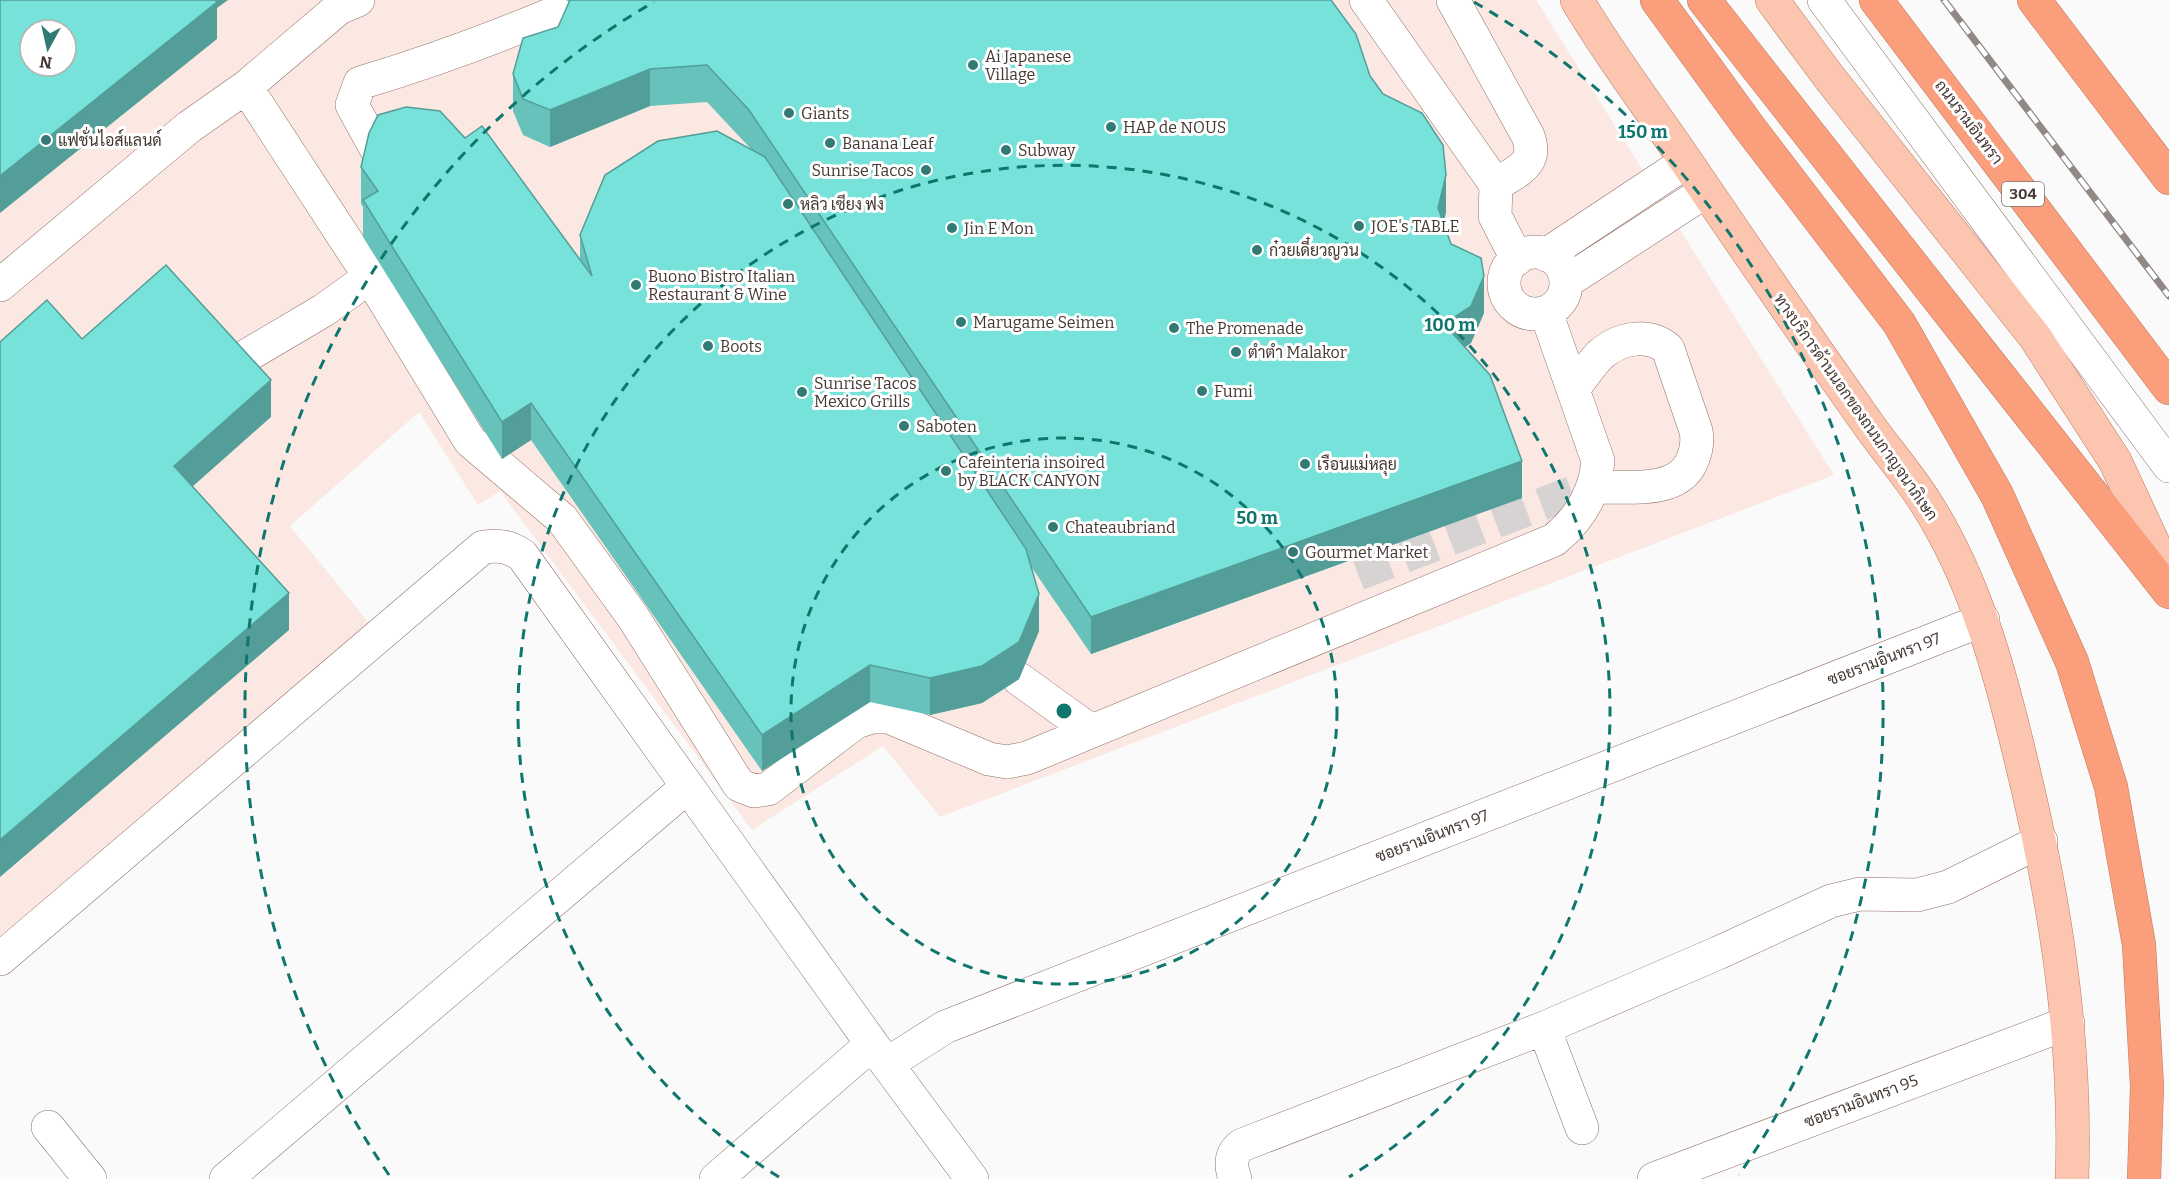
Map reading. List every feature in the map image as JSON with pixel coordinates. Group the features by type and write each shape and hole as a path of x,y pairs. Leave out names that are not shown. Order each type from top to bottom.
{"highway":[{"path":"1657,0 1749,127 1899,323 1997,495 2072,662 2111,787 2139,945 2147,1086 2144,1179"},
{"path":"1704,0 2169,592"},
{"name":"ถนนรามอินทรา","path":"1876,0 2169,388"},
{"path":"2034,0 2169,178"}],"main road":[{"name":"ทางบริการด้านนอกของถนนกาญจนาภิเษก","path":"1577,0 1595,30 1706,191 1926,504 1960,567 1983,620 2041,841 2055,920 2068,1023 2074,1141 2072,1179"},
{"path":"1772,0 1829,77 2035,337 2115,461 2169,577"}],"street":[{"path":"0,285 189,127 246,87 339,8 358,0"},
{"path":"378,152 352,105 360,83 425,63 527,25 585,0"},
{"path":"1366,0 1496,185 1495,216 1531,257 1560,264 1566,282 1566,292 1555,308 1546,312 1527,313 1518,309 1506,293 1504,282 1506,272 1531,257 1686,162"},
{"path":"1453,0 1528,136 1531,146 1527,164 1496,185"},
{"path":"1824,0 2169,466"},
{"path":"246,87 370,277 470,441 562,519 640,611 739,785 747,789 768,789 856,722 868,717 889,717 982,757 1007,762 1027,758 1554,540 1572,525 1585,507 1597,474 1598,458 1546,312"},
{"path":"1566,282 1706,191"},
{"path":"226,368 324,310 370,277"},
{"path":"1574,389 1599,356 1612,347 1623,342 1641,339 1657,341 1668,349 1696,431 1697,443 1694,457 1684,473 1676,480 1653,486 1593,487"},
{"path":"0,959 483,547 498,545 510,548 522,555 687,787 972,1179"},
{"name":"ซอยรามอินทรา 97","path":"716,1179 880,1054 1983,620"},
{"path":"1019,679 1091,731"},
{"path":"226,1179 687,787"},
{"path":"1235,1179 1231,1161 1234,1151 1242,1145 1544,1028 1718,953 1831,901 1860,894 1917,895 1948,888 2041,841"},
{"name":"ซอยรามอินทรา 95","path":"1653,1179 2068,1023"},
{"path":"1544,1028 1582,1128"},
{"path":"48,1127 90,1179"}],"shaded area":[{"path":"0,0 1536,0 1834,475 940,817 883,746 752,830 500,491 478,505 419,412 290,526 373,628 0,947"}],"building":[{"name":"แฟชั่นไอส์แลนด์","path":"0,0 215,0 217,2 0,176"},
{"name":"The Promenade","path":"570,0 1331,0 1356,34 1370,76 1383,94 1422,113 1443,145 1446,175 1438,208 1451,244 1481,258 1484,276 1471,306 1444,324 1490,375 1522,461 1091,617 749,110 707,65 650,69 550,110 523,99 513,74 523,38 558,27"},
{"path":"406,107 440,111 465,138 482,126 592,276 580,235 605,175 658,141 717,131 765,157 1026,549 1039,594 1019,642 982,666 930,678 870,665 762,735 531,403 502,422 363,200 378,191 361,167 369,133 378,115"},
{"path":"166,265 271,380 174,466 289,593 0,840 0,342 47,300 82,339"}],"tunnel":[{"path":"1358,574 1595,484"}],"railway":[{"path":"1944,0 2169,296"}],"place":[{"name":"Ai Japanese Village","path":"973,65"},
{"name":"Giants","path":"789,113"},
{"name":"HAP de NOUS","path":"1111,127"},
{"name":"แฟชั่นไอส์แลนด์","path":"46,140"},
{"name":"Banana Leaf","path":"830,143"},
{"name":"Subway","path":"1006,150"},
{"name":"Sunrise Tacos","path":"926,170"},
{"name":"หลิว เซียง ฟง","path":"788,204"},
{"name":"JOE's TABLE","path":"1359,226"},
{"name":"Jin E Mon","path":"952,228"},
{"name":"ก๋วยเดี๋ยวญวน","path":"1257,250"},
{"name":"Buono Bistro Italian Restaurant & Wine","path":"636,285"},
{"name":"Marugame Seimen","path":"961,322"},
{"name":"The Promenade","path":"1174,328"},
{"name":"Boots","path":"708,346"},
{"name":"ตำตำ Malakor","path":"1236,352"},
{"name":"Fumi","path":"1202,391"},
{"name":"Sunrise Tacos Mexico Grills","path":"802,392"},
{"name":"Saboten","path":"904,426"},
{"name":"เรือนแม่หลุย","path":"1305,464"},
{"name":"Cafeinteria insoired by BLACK CANYON","path":"946,471"},
{"name":"Chateaubriand","path":"1053,527"},
{"name":"Gourmet Market","path":"1293,552"}]}
